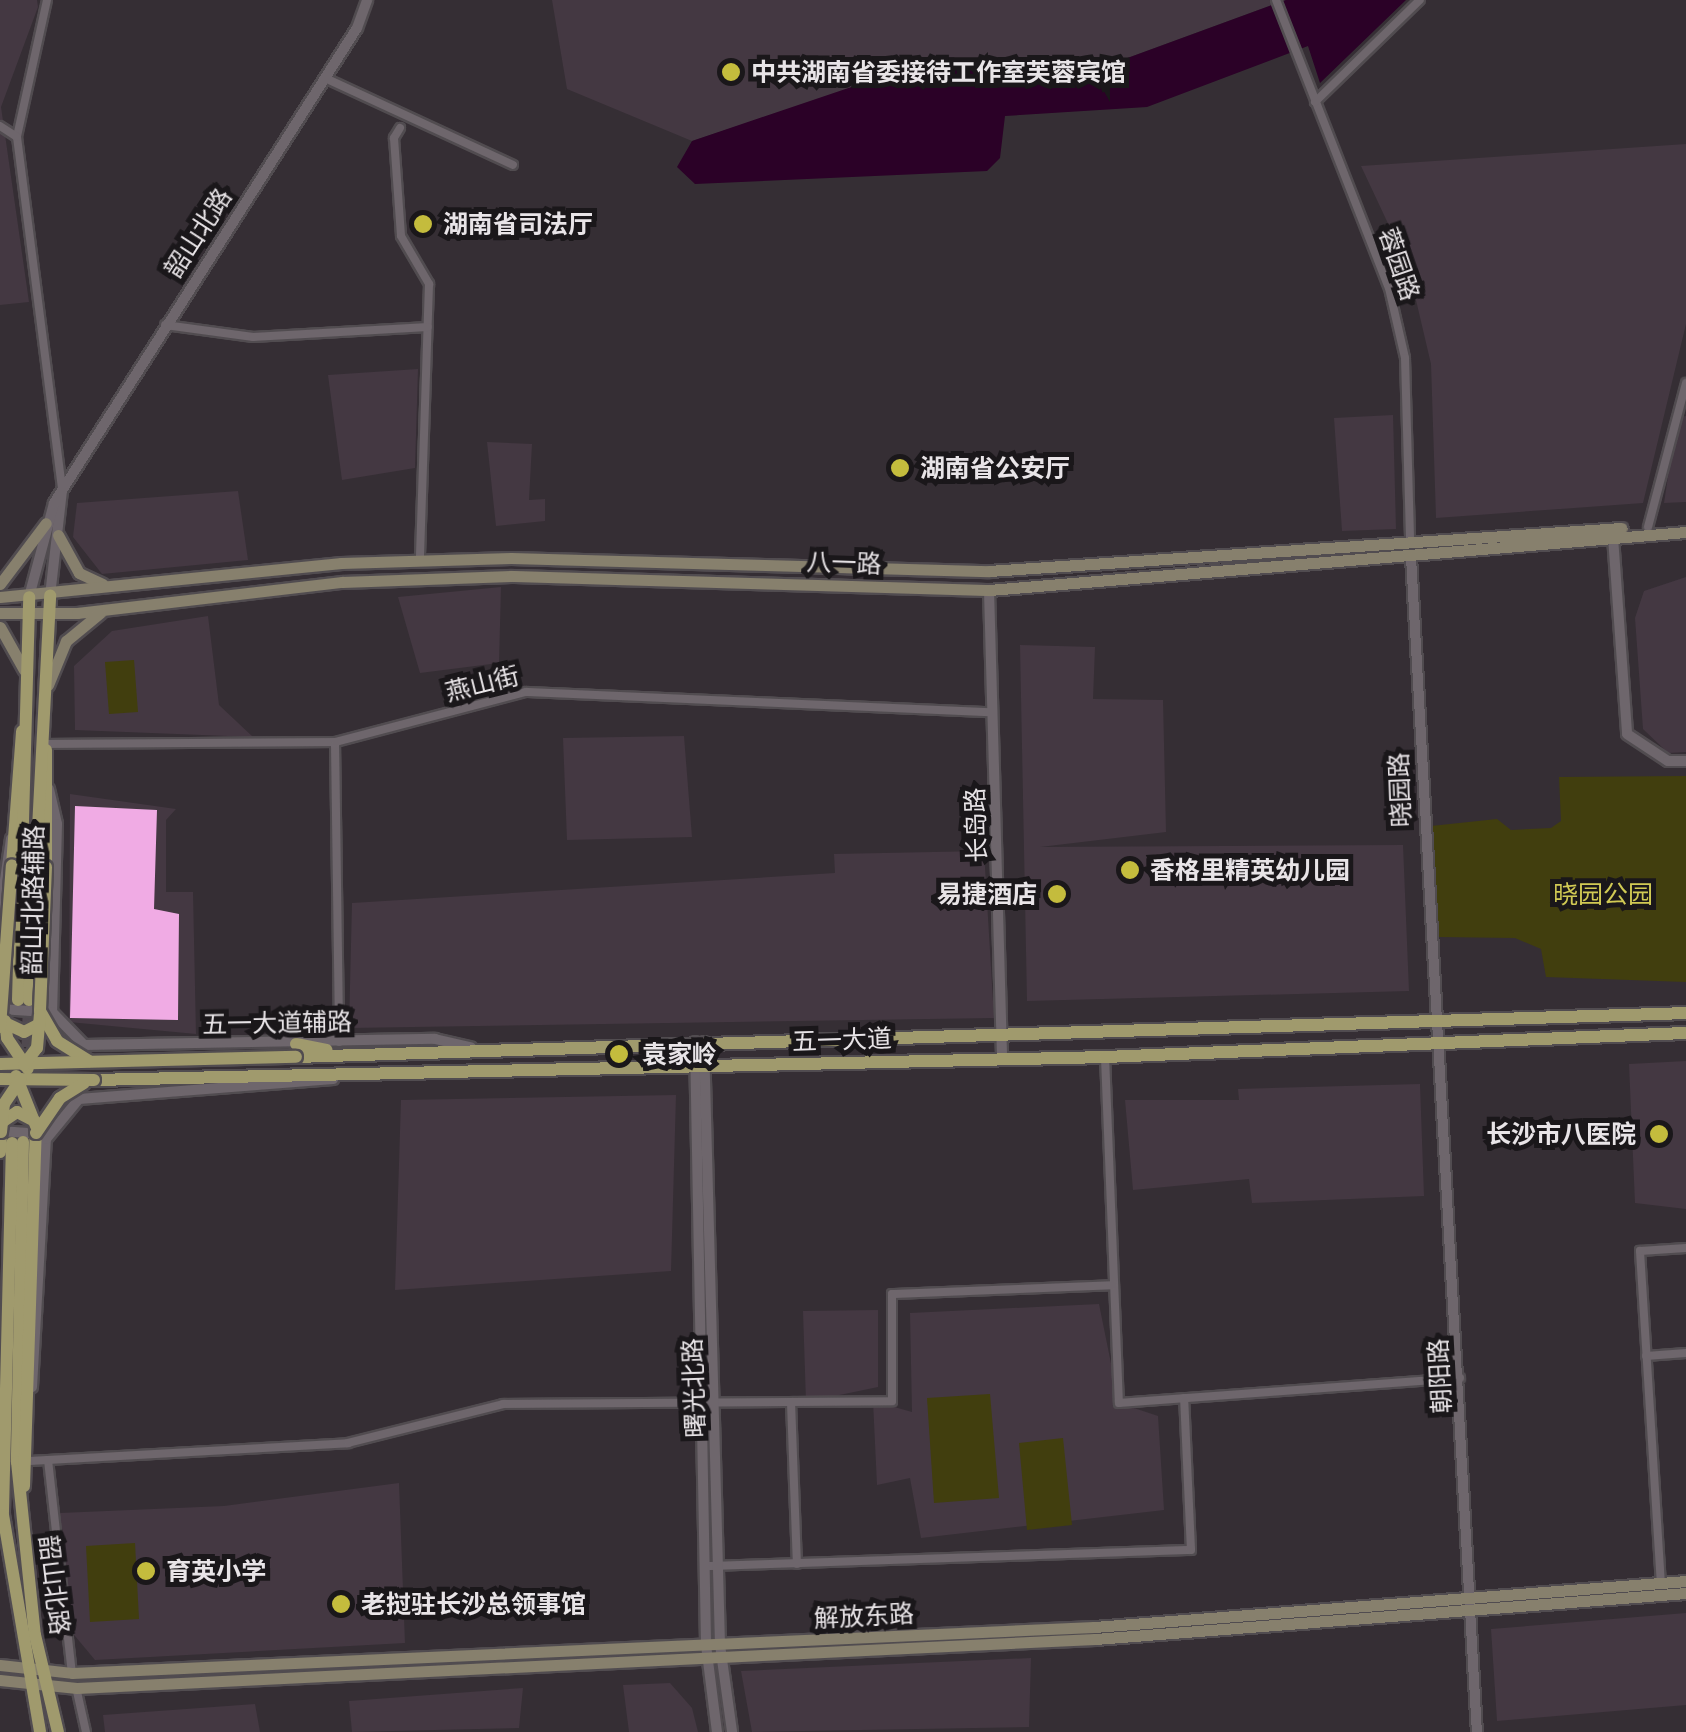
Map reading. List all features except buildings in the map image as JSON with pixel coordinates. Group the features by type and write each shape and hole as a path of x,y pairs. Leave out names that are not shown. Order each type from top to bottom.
{"main road":[{"path":"0,584 46,523"},
{"name":"八一路","path":"0,597 50,596 112,587 420,561 988,572 1686,524"},
{"name":"八一路","path":"0,613 113,609 342,582 511,576 989,590 1686,532"},
{"path":"58,535 79,573 112,587"},
{"name":"韶山北路","path":"29,597 24,718 24,1000 44,744 50,596"},
{"path":"45,694 66,641 113,609"},
{"path":"0,626 26,674"},
{"path":"22,1494 29,1461 27,1362 40,1130 11,1072 3,1018 6,857 14,833 24,718"},
{"path":"0,1152 11,1072 44,1016 50,789 44,744"},
{"name":"五一大道","path":"11,1072 44,1065 341,1048 699,1042 1686,1013"},
{"path":"3,1018 24,1032 44,1016"},
{"path":"44,1016 64,1048 96,1063"},
{"name":"五一大道","path":"11,1072 51,1082 297,1073 344,1076 1106,1057 1686,1033"},
{"path":"40,1130 66,1092 94,1080"},
{"path":"1,1128 17,1112 40,1130"},
{"name":"韶山北路","path":"40,1732 5,1584 1,1510 18,1142 16,1363 22,1494 44,1667 58,1732"},
{"name":"解放东路","path":"0,1680 30,1680 76,1688 1474,1606 1661,1589 1686,1581"},
{"name":"解放东路","path":"1661,1589 1686,1593"},
{"name":"解放东路","path":"0,1666 44,1667 72,1673 707,1651"}],"street":[{"path":"47,0 17,137 62,490"},
{"name":"韶山北路","path":"29,597 46,523 62,490 325,78 368,0"},
{"name":"蓉园路","path":"1276,0 1389,288 1405,358 1410,557"},
{"path":"1315,102 1420,0"},
{"path":"325,78 513,165"},
{"path":"0,126 17,137"},
{"path":"400,128 394,138 401,236 429,284 420,561"},
{"path":"165,325 253,336 428,327"},
{"path":"1648,527 1686,383"},
{"name":"韶山北路","path":"50,596 62,490"},
{"path":"1613,536 1627,734 1668,761 1686,760"},
{"name":"晓园路","path":"1410,557 1431,1021"},
{"name":"长岛路","path":"989,590 1002,1058"},
{"name":"燕山街","path":"44,744 335,742 526,692 992,712"},
{"path":"335,742 341,1048"},
{"name":"韶山北路辅路","path":"44,1016 57,824 50,789"},
{"name":"韶山北路辅路","path":"0,914 6,857"},
{"path":"3,1018 44,1016 84,1045 86,1094"},
{"name":"朝阳路","path":"1446,1020 1444,1044 1474,1606"},
{"name":"朝阳路","path":"1431,1021 1444,1044 1480,1732"},
{"name":"曙光北路","path":"699,1042 713,1566 732,1732"},
{"name":"五一大道辅路","path":"84,1045 296,1050"},
{"path":"1106,1057 1118,1403 1460,1378"},
{"path":"1,1128 40,1130 86,1094 298,1087 344,1076"},
{"path":"28,1403 38,1363 40,1130"},
{"path":"1661,1589 1640,1251 1686,1248"},
{"path":"29,1461 348,1442 503,1404 892,1401 892,1294 1114,1286"},
{"path":"1646,1356 1686,1352"},
{"path":"713,1566 1191,1550 1184,1398"},
{"path":"791,1402 797,1564"},
{"path":"48,1460 72,1673 86,1732"},
{"name":"曙光北路","path":"713,1566 707,1651 718,1732"}],"shaded area":[{"path":"0,0 37,0 38,7 1,107 29,302 0,305"},
{"name":"中共湖南省委接待工作室芙蓉宾馆","path":"552,0 1286,0 1122,60 922,66 692,141 567,89"},
{"path":"1286,0 1406,0 1320,83 1308,46 1147,107 1005,116 1000,158 987,171 695,184 677,167 692,141 881,77 922,66 1122,60"},
{"path":"1686,144 1686,324 1643,503 1436,518 1431,364 1408,266 1361,166"},
{"path":"418,369 415,468 342,480 328,375"},
{"path":"1393,415 1396,529 1342,531 1334,418"},
{"path":"1686,416 1686,502 1664,503 1677,417"},
{"path":"487,442 532,444 529,500 545,499 545,521 496,526"},
{"path":"238,491 248,560 102,574 73,537 77,503"},
{"path":"1686,577 1686,752 1668,753 1643,729 1635,618 1644,591"},
{"path":"501,587 499,663 420,673 398,597"},
{"path":"208,616 219,705 253,737 75,730 74,666 112,631"},
{"path":"1020,645 1095,647 1093,699 1163,700 1166,832 1040,847 1403,845 1409,991 1027,1001"},
{"path":"684,736 692,837 567,840 563,738"},
{"path":"70,794 176,809 166,820 166,892 193,892 196,1034 69,1022"},
{"path":"984,851 994,1018 349,1028 352,903 835,873 834,854"},
{"name":"长沙市八医院","path":"1686,1061 1686,1209 1635,1203 1629,1064"},
{"path":"1420,1084 1424,1196 1252,1203 1249,1179 1133,1190 1125,1100 1239,1100 1238,1089"},
{"path":"676,1095 671,1271 395,1290 401,1100"},
{"path":"1099,1304 1119,1403 1158,1416 1164,1510 921,1538 910,1478 877,1485 873,1401 912,1412 910,1313"},
{"path":"878,1310 878,1387 806,1402 803,1311"},
{"path":"399,1483 405,1643 95,1660 70,1630 60,1513 224,1506"},
{"path":"1686,1613 1686,1705 1497,1721 1491,1629"},
{"path":"1031,1658 1029,1727 752,1732 741,1671"},
{"path":"670,1683 692,1708 698,1732 629,1732 623,1685"},
{"path":"523,1688 519,1728 352,1732 349,1701"},
{"path":"255,1704 260,1732 105,1732 103,1715"}],"green space":[{"path":"134,660 138,712 109,714 105,662"},
{"name":"晓园公园","path":"1686,776 1686,982 1546,977 1541,949 1515,938 1438,937 1431,826 1497,819 1511,830 1551,828 1561,821 1559,777"},
{"path":"990,1394 999,1498 934,1503 927,1398"},
{"path":"1063,1438 1072,1525 1027,1530 1019,1443"},
{"path":"135,1543 139,1619 90,1622 86,1546"}],"tunnel":[{"path":"27,1065 29,1000"}],"place":[{"name":"中共湖南省委接待工作室芙蓉宾馆","path":"731,72"},
{"name":"湖南省司法厅","path":"423,224"},
{"name":"湖南省公安厅","path":"900,468"},
{"name":"香格里精英幼儿园","path":"1130,870"},
{"name":"易捷酒店","path":"1057,894"},
{"name":"袁家岭","path":"619,1054"},
{"name":"长沙市八医院","path":"1659,1134"},
{"name":"育英小学","path":"146,1571"},
{"name":"老挝驻长沙总领事馆","path":"341,1604"}]}
